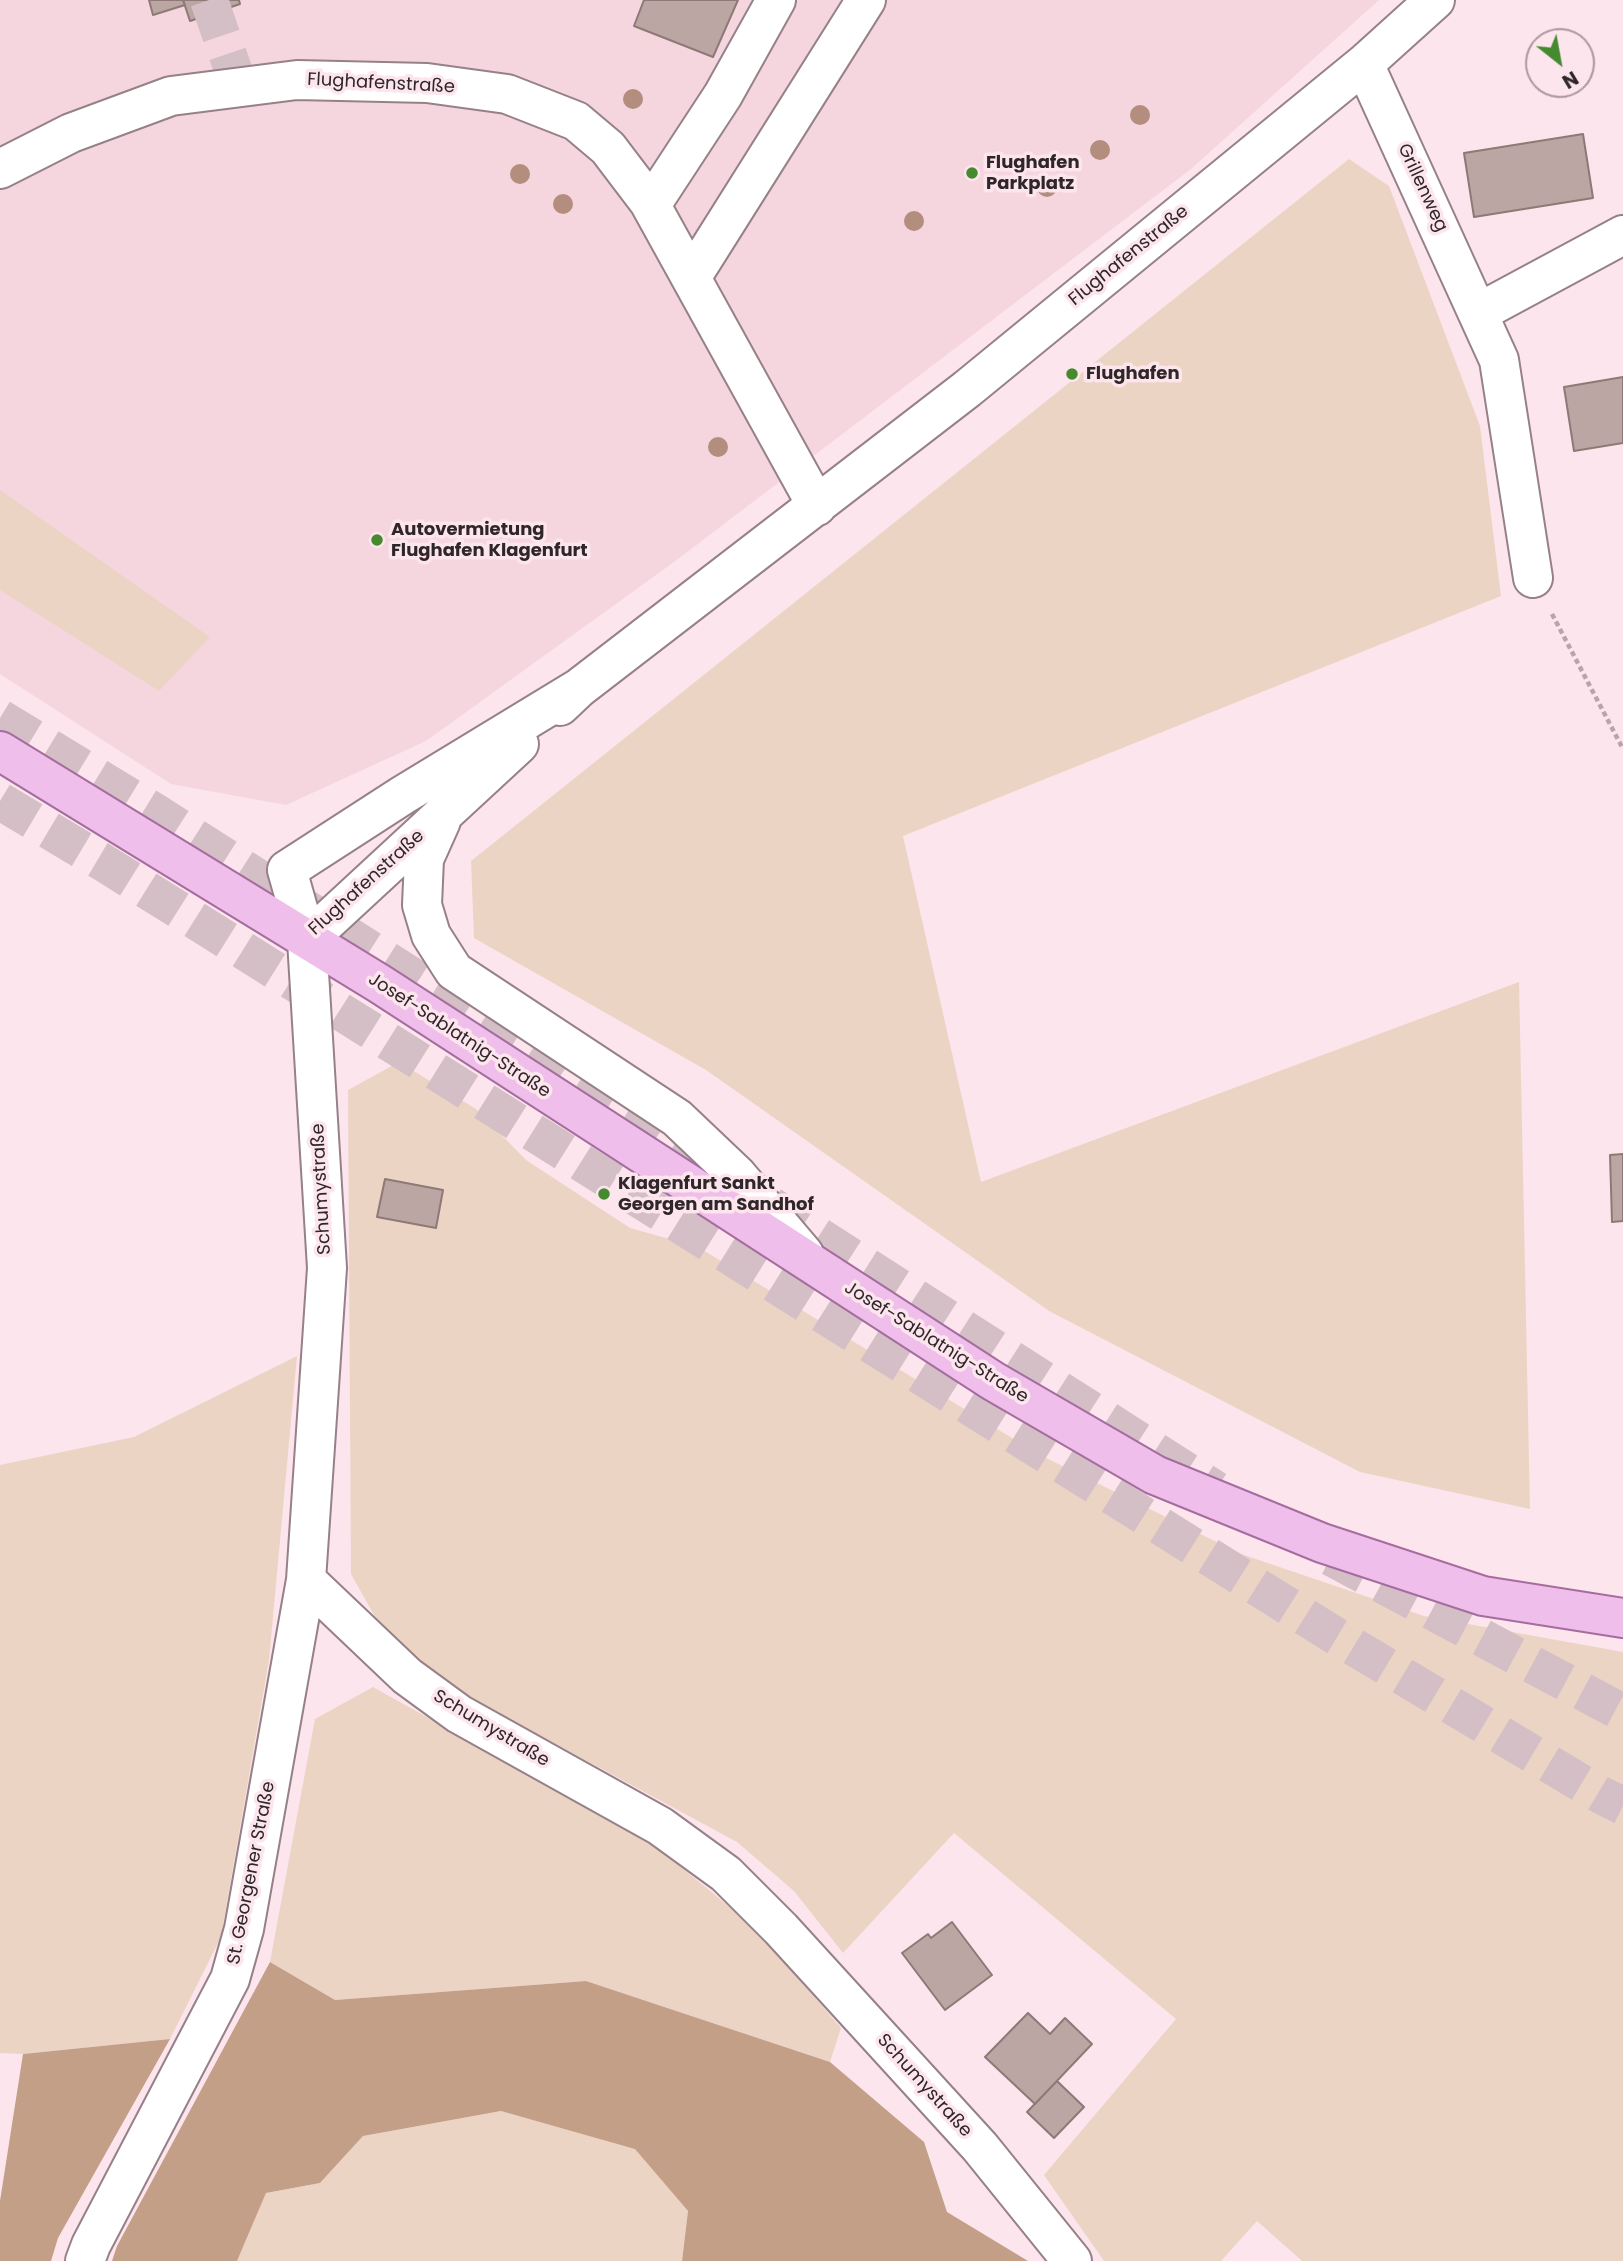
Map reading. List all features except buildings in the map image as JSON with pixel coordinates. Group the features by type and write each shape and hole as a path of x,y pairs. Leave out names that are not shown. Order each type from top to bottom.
{"main road":[{"name":"Josef-Sablatnig-Straße","path":"0,751 380,984 993,1381 1155,1475 1322,1543 1483,1596 1623,1618"}],"street":[{"path":"651,205 723,95 776,0"},
{"path":"691,278 866,0"},
{"name":"Flughafenstraße","path":"579,688 286,870 307,940 579,688 967,389 1364,64 1435,0"},
{"name":"Grillenweg","path":"1364,64 1499,360 1533,578"},
{"name":"Flughafenstraße","path":"0,169 71,133 171,96 297,79 428,83 507,94 576,121 608,148 651,205 817,506"},
{"path":"1478,313 1623,235"},
{"path":"443,814 424,859 422,905 431,935 454,971 677,1118 737,1175 812,1264"},
{"name":"Schumystraße","path":"307,940 327,1268 306,1580 407,1676 458,1714 660,1826 726,1874 781,1929 980,2147 1072,2261"},
{"name":"St. Georgener Straße","path":"86,2261 91,2245 230,1979 244,1929 306,1580"}],"path":[{"path":"1533,578 1623,749"}],"shaded area":[{"path":"0,0 1379,0 1191,169 674,562 426,741 286,805 171,784 0,674"},
{"path":"1349,159 1389,186 1480,426 1501,596 903,836 981,1182 1519,982 1530,1509 1360,1472 1049,1311 706,1070 474,938 471,861"},
{"path":"0,490 210,637 159,691 0,590"},
{"path":"399,1062 476,1109 526,1160 630,1228 698,1247 1040,1455 1241,1554 1424,1616 1623,1652 1623,2261 1302,2261 1257,2221 1221,2261 1104,2261 1044,2175 1176,2019 954,1833 843,1953 794,1891 737,1842 439,1681 384,1633 351,1574 348,1090"},
{"path":"297,1356 269,1660 221,1937 170,2039 23,2054 0,2053 0,1465 134,1437"},
{"path":"373,1687 649,1841 753,1926 841,2028 830,2062 586,1981 335,2000 270,1962 315,1719"},
{"path":"270,1962 335,2000 586,1981 830,2062 924,2142 947,2212 1028,2261 682,2261 688,2211 635,2149 501,2111 363,2136 320,2183 266,2193 237,2261 112,2261 117,2246"},
{"path":"170,2039 58,2238 51,2261 0,2261 0,2201 23,2054"},
{"path":"501,2111 635,2148 688,2211 682,2261 237,2261 266,2193 320,2183 363,2136"}],"tunnel":[{"path":"209,0 239,87"},
{"path":"0,718 158,814 1216,1490"},
{"path":"0,801 104,863 1334,1635 1623,1806"},
{"path":"1331,1557 1623,1713"}],"place":[{"name":"Flughafen Parkplatz","path":"972,173"},
{"name":"Flughafen","path":"1072,374"},
{"name":"Autovermietung Flughafen Klagenfurt","path":"377,540"},
{"name":"Klagenfurt Sankt Georgen am Sandhof","path":"604,1194"}]}
